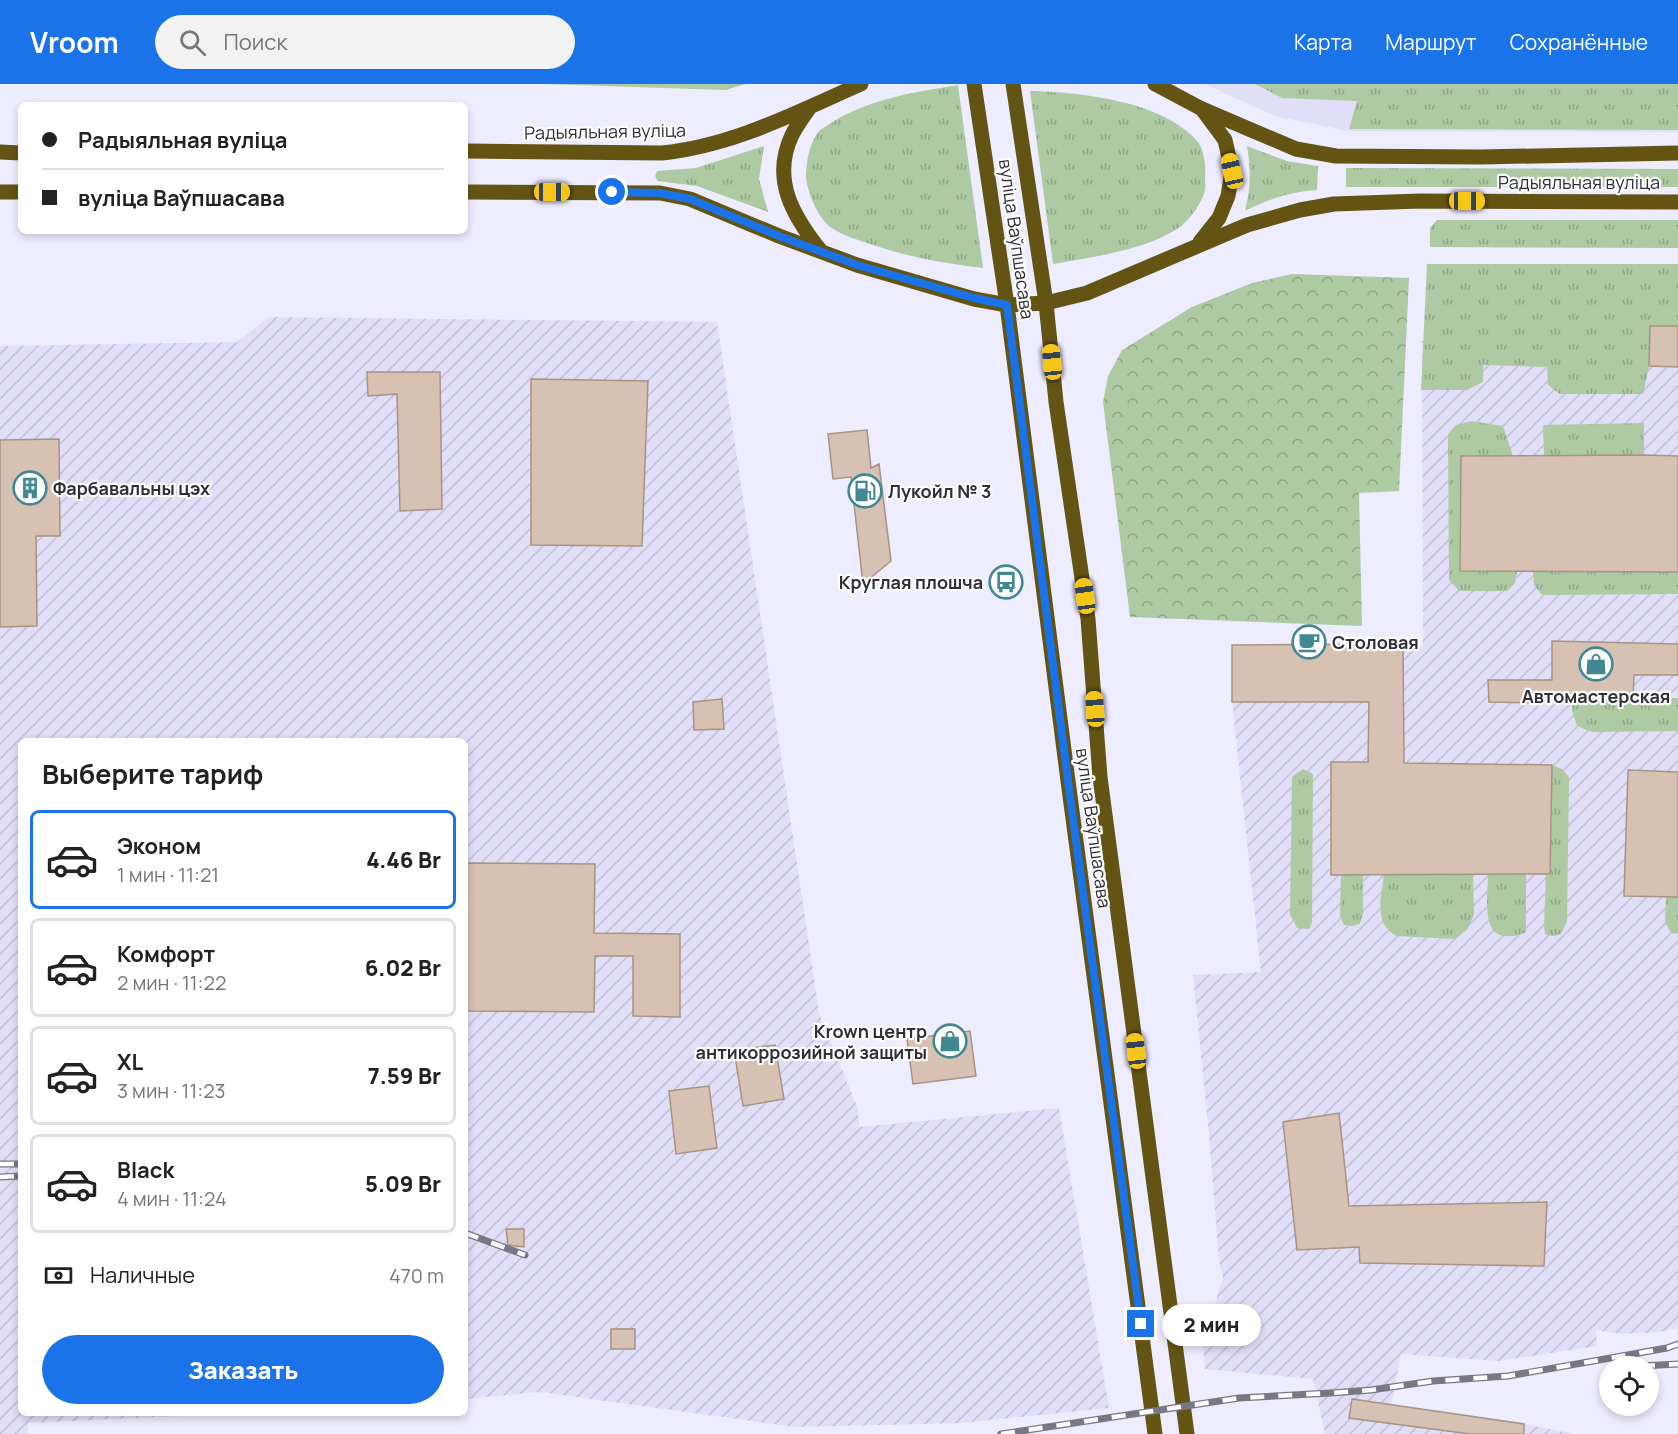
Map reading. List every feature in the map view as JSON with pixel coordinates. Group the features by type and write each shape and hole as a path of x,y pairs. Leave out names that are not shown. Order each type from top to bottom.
{"main road":[{"name":"Радыяльная вуліца","path":"468,151 651,153 691,150 724,142 861,84"},
{"name":"вуліца Ваўпшасава","path":"974,84 1007,305 1066,769 1155,1434"},
{"name":"вуліца Ваўпшасава","path":"1013,84 1046,303 1056,402 1088,619 1100,777 1187,1434"},
{"name":"Радыяльная вуліца","path":"1155,84 1202,109 1296,148 1336,156 1481,157 1678,153"},
{"path":"810,107 792,135 785,158 785,185 791,207 801,226 821,251"},
{"path":"1198,244 1220,218 1228,196 1232,171 1225,140 1202,109"},
{"path":"0,152 18,153"},
{"path":"0,192 18,192"},
{"path":"468,192 660,193 690,199 821,251"},
{"name":"Радыяльная вуліца","path":"821,251 857,265 974,298 1007,305 1046,303 1088,292 1247,225 1300,210 1334,204 1420,201 1678,202"}],"shaded area":[{"path":"1205,84 1678,84 1678,132 1349,131 1275,116"},
{"path":"269,317 717,322 819,1013 858,1109 859,1127 1059,1108 1109,1408 961,1423 795,1427 541,1392 468,1399 468,738 18,738 18,1416 179,1416 28,1423 28,1434 0,1434 0,346 237,342"},
{"path":"1650,326 1678,326 1678,1328 1658,1332 1621,1334 1596,1330 1597,1346 1499,1361 1401,1354 1391,1405 1575,1434 1325,1434 1313,1379 1205,1369 1203,1344 1223,1277 1219,1261 1193,975 1261,972 1232,702 1232,645 1403,644 1423,647 1422,341 1649,339"}],"green space":[{"path":"544,84 746,84 725,90"},
{"path":"1255,84 1678,84 1678,130 1349,129 1357,101 1282,98"},
{"path":"958,85 983,268 910,256 847,236 829,226 816,209 806,179 809,153 818,132 845,115 876,102"},
{"path":"1030,91 1119,101 1163,116 1182,127 1199,144 1205,162 1205,192 1194,212 1180,227 1152,242 1119,252 1053,264"},
{"path":"764,146 759,179 768,212 697,186 658,181 655,176 657,171 696,168"},
{"path":"1247,146 1287,161 1318,166 1317,190 1280,197 1245,211 1250,179"},
{"path":"1346,168 1678,169 1678,187 1346,187"},
{"path":"1437,220 1678,220 1678,248 1430,247 1430,228"},
{"path":"1427,264 1678,264 1678,326 1650,326 1649,366 1643,394 1560,394 1548,385 1547,367 1483,365 1483,382 1467,390 1421,390"},
{"path":"1292,274 1409,278 1399,491 1359,493 1362,626 1130,617 1103,402 1108,376 1122,350 1192,307 1252,283"},
{"path":"1471,421 1503,426 1513,456 1461,456 1460,571 1517,571 1515,583 1507,591 1459,591 1449,580 1448,434 1456,425"},
{"path":"1644,423 1644,455 1544,457 1543,425"},
{"path":"1533,571 1678,572 1678,594 1542,595 1534,585"},
{"path":"1572,698 1678,698 1678,731 1592,732 1577,726 1572,710"},
{"path":"1552,765 1562,769 1569,777 1567,922 1561,934 1553,936 1545,934 1544,925 1546,874 1550,874"},
{"path":"1303,769 1313,774 1312,922 1309,929 1297,928 1290,914 1292,777"},
{"path":"1473,874 1474,915 1467,930 1454,939 1397,936 1384,924 1380,901 1384,875"},
{"path":"1526,874 1526,932 1515,936 1503,936 1496,933 1491,927 1487,910 1488,875"},
{"path":"1341,875 1363,875 1363,912 1360,924 1344,925 1340,916"},
{"path":"1666,897 1678,897 1678,934 1671,933 1665,922"}],"building":[{"path":"1650,326 1678,326 1678,367 1649,366"},
{"path":"367,372 440,372 442,509 400,511 397,394 368,396"},
{"path":"531,379 648,381 642,546 531,545"},
{"path":"867,430 871,468 879,464 891,561 863,584 851,477 833,479 828,434"},
{"name":"Фарбавальны цэх","path":"59,439 60,536 36,536 37,626 0,627 0,440"},
{"path":"1461,456 1678,456 1678,572 1460,571"},
{"path":"1552,641 1678,644 1678,675 1634,675 1633,698 1540,698 1540,703 1489,702 1488,680 1552,680"},
{"path":"1403,644 1404,763 1552,765 1550,874 1331,875 1331,762 1368,762 1369,702 1232,702 1232,645"},
{"path":"722,699 724,729 694,730 693,702"},
{"path":"1628,770 1678,772 1678,897 1624,896"},
{"path":"468,863 595,864 594,933 680,934 680,1017 633,1016 633,956 595,956 594,1012 468,1011"},
{"path":"970,1031 976,1076 913,1084 907,1039"},
{"path":"775,1045 784,1099 743,1106 734,1050"},
{"path":"709,1086 717,1148 676,1154 669,1091"},
{"path":"1339,1113 1349,1206 1547,1202 1544,1266 1360,1263 1359,1247 1297,1250 1283,1122"},
{"path":"506,1229 524,1229 524,1247 508,1245"},
{"path":"611,1329 635,1329 635,1349 611,1349"},
{"path":"1352,1399 1524,1424 1524,1434 1470,1434 1349,1418"}],"railway":[{"path":"0,1164 18,1164"},
{"path":"0,1177 18,1176"},
{"path":"468,1234 525,1255"},
{"path":"1001,1434 1239,1398 1371,1390 1433,1381 1508,1376 1667,1348 1678,1344"},
{"path":"1659,1365 1678,1364"}],"place":[{"name":"Фарбавальны цэх","path":"30,488"},
{"name":"Лукойл № 3","path":"865,491"},
{"name":"Круглая плошча","path":"1006,582"},
{"name":"Столовая","path":"1309,642"},
{"name":"Автомастерская","path":"1596,664"},
{"name":"Krown центр антикоррозийной защиты","path":"950,1041"}],"route":[{"path":"612,192 660,193 690,199 857,265 1007,305 1141,1324"}]}
